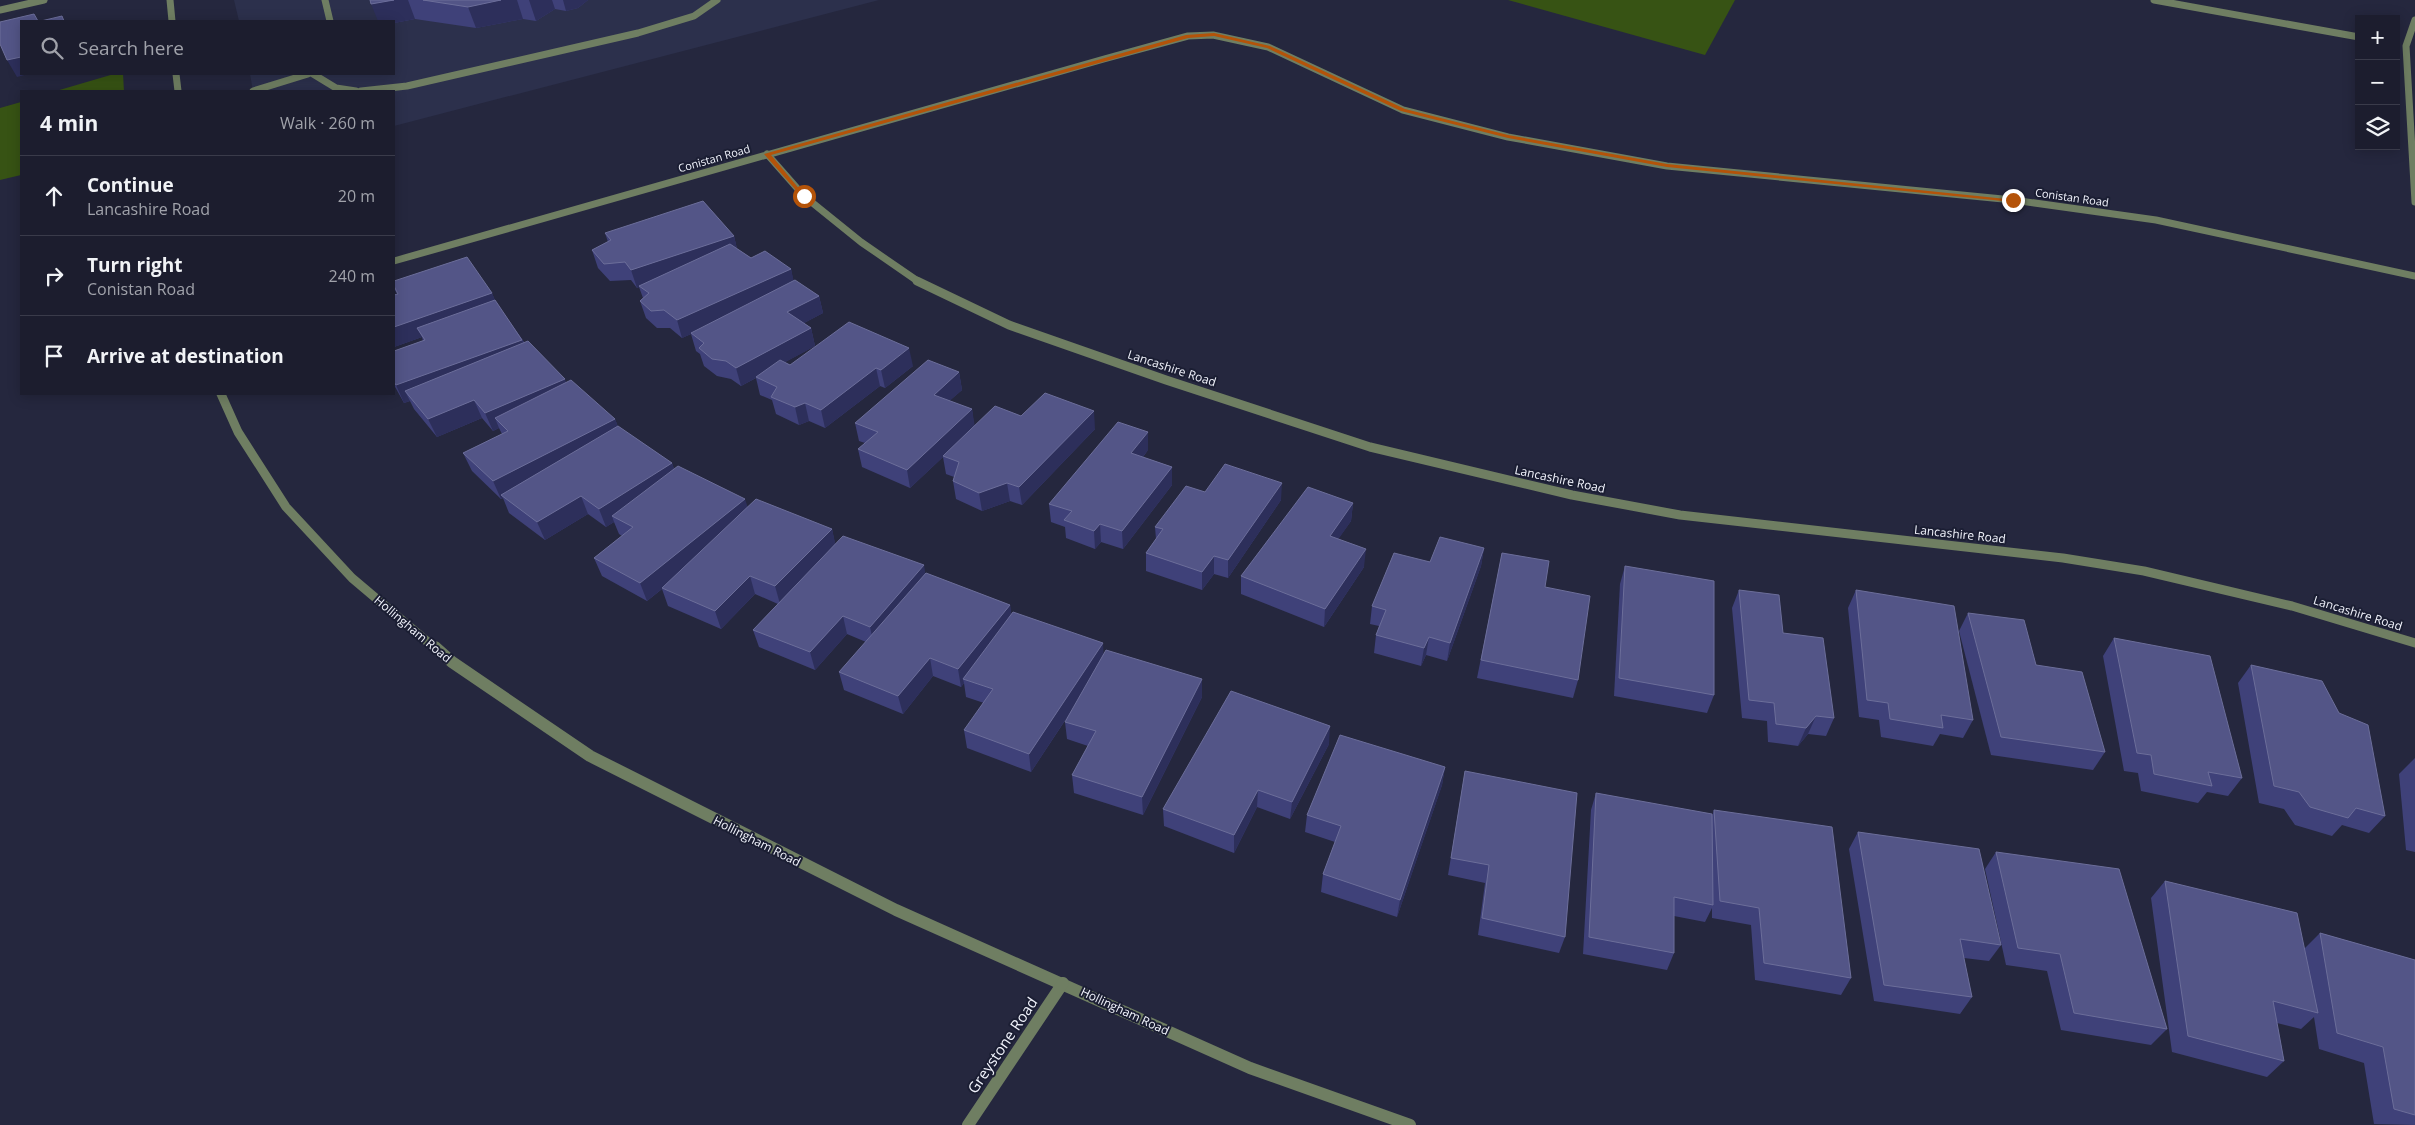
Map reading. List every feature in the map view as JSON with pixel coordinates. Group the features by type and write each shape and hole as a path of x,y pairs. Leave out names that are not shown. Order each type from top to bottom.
{"street":[{"path":"0,10 44,0"},
{"path":"170,0 172,20"},
{"path":"325,0 330,20"},
{"path":"370,90 407,86 638,33 694,16 717,0"},
{"path":"2154,0 2355,36"},
{"path":"2415,20 2406,46 2415,202"},
{"name":"Conistan Road","path":"395,261 1188,36 1214,35 1268,47 1403,110 1508,137 1667,166 2013,200 2156,220 2415,276"},
{"path":"2400,45 2406,46"},
{"path":"176,75 178,90"},
{"path":"256,90 305,75"},
{"path":"315,75 336,88 349,90"},
{"name":"Lancashire Road","path":"767,154 804,196 861,242 917,281 1009,325 1166,380 1370,447 1572,495 1680,515 2063,558 2144,571 2292,606 2415,643"},
{"name":"Hollingham Road","path":"221,395 238,432 286,507 352,578 452,662 590,756 896,910 1250,1068 1410,1125"},
{"name":"Greystone Road","path":"968,1125 1063,983"}],"shaded area":[{"path":"234,0 879,0 395,126 395,90 253,90 250,75 395,75 395,20 239,20"}],"green space":[{"path":"1508,0 1735,0 1705,55"},
{"path":"111,75 123,75 124,90 59,90"},
{"path":"20,102 20,175 0,180 0,108"}],"building":[{"path":"370,0 394,0 371,4"},
{"path":"423,0 501,0 468,7"},
{"path":"34,14 37,20 20,20 20,57 7,60 0,44 0,22"},
{"path":"62,16 64,20 45,20"},
{"path":"703,201 734,236 631,270 625,262 604,264 592,250 611,240 605,233"},
{"path":"730,244 751,258 765,251 791,269 677,320 664,310 651,311 640,301 649,293 639,286"},
{"path":"467,257 492,293 395,327 395,295 398,294 395,288 395,281"},
{"path":"795,280 819,296 787,312 811,328 736,368 726,361 712,359 699,348 704,343 691,333"},
{"path":"495,300 522,340 396,385 395,351 425,340 417,328"},
{"path":"849,322 909,348 881,370 876,368 821,410 805,403 795,407 771,397 777,387 756,377 780,360 790,365"},
{"path":"528,341 565,379 485,413 474,400 428,419 405,391"},
{"path":"928,360 959,372 934,395 972,409 907,470 858,449 878,432 855,423"},
{"path":"571,380 615,419 493,481 463,453 508,431 495,418"},
{"path":"1045,393 1094,411 1019,487 1007,483 979,493 953,481 959,462 943,456 995,406 1021,416"},
{"path":"1118,422 1148,432 1131,453 1172,467 1122,531 1100,524 1094,531 1064,520 1072,511 1049,504"},
{"path":"618,426 672,463 599,509 581,496 537,522 501,495"},
{"path":"1225,464 1282,483 1228,560 1214,556 1202,572 1146,553 1163,529 1155,527 1186,486 1205,492"},
{"path":"678,466 745,499 640,583 594,558 633,527 612,516"},
{"path":"1308,487 1353,503 1330,536 1366,549 1325,609 1241,576"},
{"path":"756,499 832,529 775,586 750,576 715,611 662,588"},
{"path":"843,536 924,565 870,627 843,616 810,652 753,630"},
{"path":"1440,537 1484,548 1450,643 1429,637 1424,648 1376,635 1386,610 1372,606 1394,553 1430,562"},
{"path":"1502,553 1549,561 1545,587 1590,596 1578,680 1481,660"},
{"path":"1625,566 1714,581 1714,695 1619,678"},
{"path":"926,573 1010,605 958,669 930,658 898,696 839,672"},
{"path":"1739,590 1779,595 1783,633 1823,638 1834,718 1816,716 1806,728 1776,724 1774,703 1749,700"},
{"path":"1856,590 1954,606 1973,720 1941,715 1943,728 1890,719 1888,703 1867,700"},
{"path":"1013,612 1103,643 1029,754 964,730 993,689 963,679"},
{"path":"1968,613 2024,620 2036,665 2082,672 2105,752 2001,737"},
{"path":"2114,638 2210,656 2242,778 2208,772 2212,786 2154,774 2151,755 2137,753"},
{"path":"1106,650 1202,679 1142,797 1072,775 1096,731 1065,722"},
{"path":"2251,665 2322,681 2339,713 2368,725 2385,816 2356,808 2348,818 2310,807 2299,792 2274,786"},
{"path":"1231,691 1330,726 1292,802 1258,790 1234,835 1163,809"},
{"path":"1340,735 1445,767 1400,900 1323,874 1341,826 1307,815"},
{"path":"1465,771 1577,793 1565,937 1482,918 1489,865 1451,858"},
{"path":"1596,793 1712,814 1713,905 1674,897 1674,953 1589,937"},
{"path":"1714,810 1832,827 1851,978 1764,963 1759,908 1720,901"},
{"path":"1858,832 1979,849 2001,945 1960,939 1972,997 1884,985"},
{"path":"1996,852 2119,869 2167,1029 2074,1013 2060,954 2018,948"},
{"path":"2165,881 2297,913 2318,1013 2273,1001 2284,1061 2188,1036"},
{"path":"2320,933 2415,960 2415,1115 2394,1109 2383,1047 2337,1033"}],"route":[{"path":"804,196 767,154 1188,36 1214,35 1268,47 1403,110 1508,137 1667,166 2013,200"}]}
